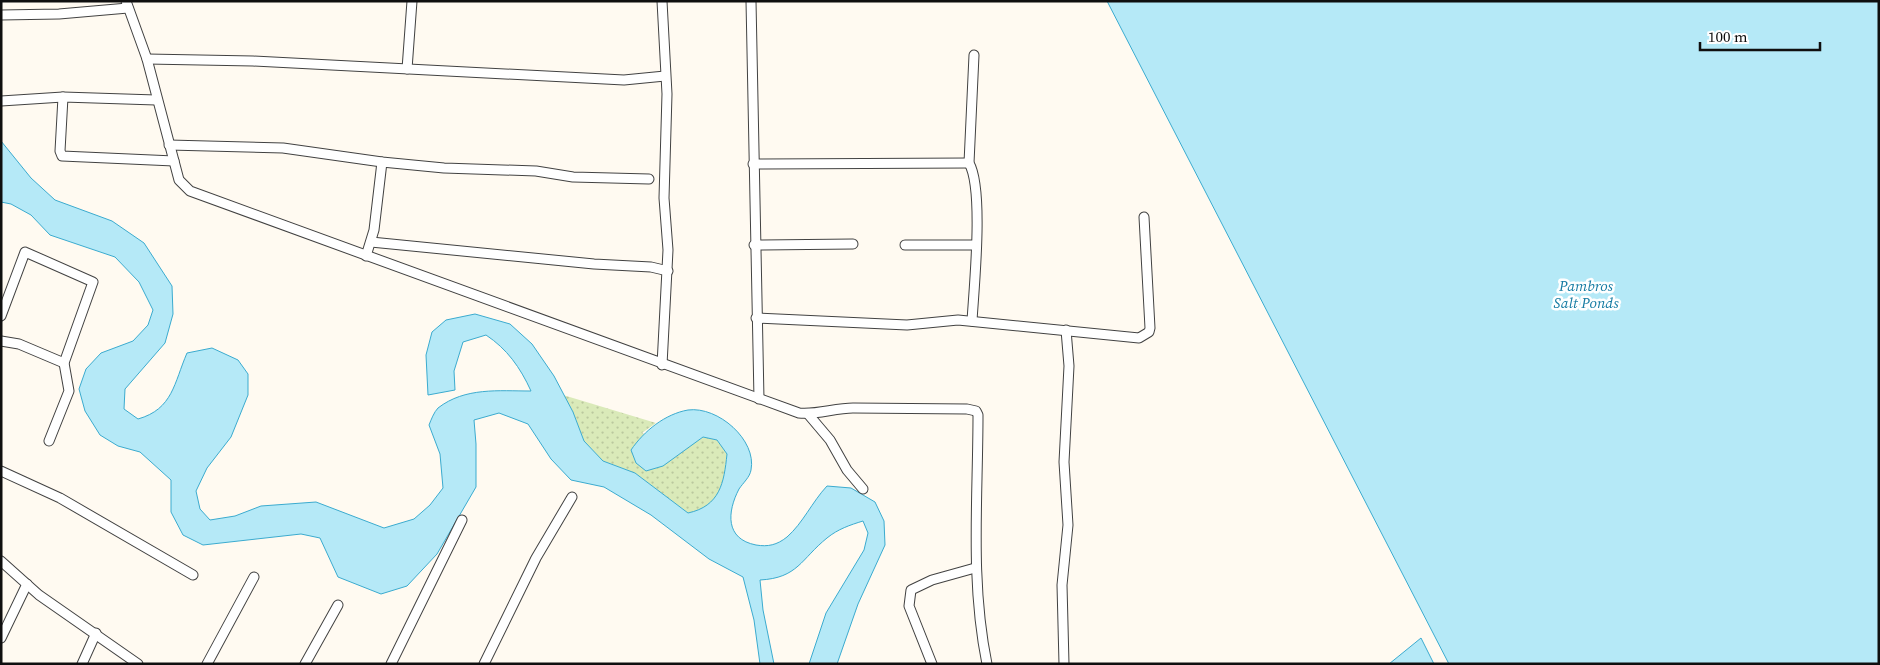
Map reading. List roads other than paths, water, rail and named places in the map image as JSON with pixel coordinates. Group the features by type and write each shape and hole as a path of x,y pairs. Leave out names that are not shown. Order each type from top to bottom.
{"street":[{"path":"407,70 412,1"},
{"path":"662,1 667,94 664,198 668,271 662,364"},
{"path":"751,1 754,70 754,245 759,399"},
{"path":"1,15 60,14 127,4 147,59 156,100 181,185 190,191 662,364 759,399 808,414 844,408 967,409 976,411 978,431 975,568 978,611 987,664"},
{"path":"972,321 976,245 975,175 969,163 974,55"},
{"path":"147,59 253,61 624,80 665,76"},
{"path":"1,101 63,97 156,100"},
{"path":"63,97 60,151 62,156 174,161"},
{"path":"169,145 283,148 382,162 499,172 536,171 573,177 649,180"},
{"path":"366,256 377,215 382,162"},
{"path":"753,164 969,163"},
{"path":"756,318 907,325 958,320 1139,338 1149,332 1144,217"},
{"path":"371,242 594,264 651,267 668,271"},
{"path":"754,245 853,244"},
{"path":"905,245 976,245"},
{"path":"1,316 25,252 94,282 64,363 69,391 49,441"},
{"path":"1064,664 1062,585 1068,525 1064,462 1069,366 1066,330"},
{"path":"1,341 20,344 64,363"},
{"path":"808,414 830,440 847,470 863,489"},
{"path":"1,471 60,498 193,575"},
{"path":"484,664 536,558 572,497"},
{"path":"391,664 462,520"},
{"path":"1,561 27,584 138,664"},
{"path":"932,664 909,606 911,590 932,580 975,568"},
{"path":"206,664 254,577"},
{"path":"1,638 27,584"},
{"path":"305,664 338,605"},
{"path":"82,664 96,634"}],"water":[{"name":"Pambros Salt Ponds","path":"1107,1 1879,1 1879,664 1449,664"},
{"path":"1,141 31,178 55,200 112,221 144,243 172,286 173,314 165,343 125,389 124,409 138,419 150,415 159,409 171,394 187,353 212,348 238,360 248,374 248,395 231,437 207,468 196,491 200,509 210,520 235,516 261,506 316,502 384,528 414,519 430,505 443,488 440,454 429,425 438,408 459,396 471,393 531,391 512,359 486,335 463,342 454,371 455,390 428,395 426,355 432,332 446,320 475,314 510,324 532,344 554,376 573,412 584,441 603,461 635,473 688,513 699,510 707,505 714,499 722,484 727,454 717,440 703,437 663,466 646,471 636,463 631,450 642,436 656,424 679,412 700,410 711,413 733,427 748,447 751,459 750,473 739,489 731,515 734,531 746,542 764,546 776,544 783,540 798,525 827,486 851,488 875,502 884,521 885,545 858,604 837,664 809,664 826,613 864,550 868,533 863,521 831,535 798,566 783,576 760,580 763,610 774,664 760,664 754,620 743,577 709,559 651,515 604,487 571,480 551,459 528,424 499,413 474,420 476,487 437,554 407,586 381,594 338,577 320,538 301,534 203,545 183,535 171,512 171,480 140,452 118,446 100,435 85,411 79,389 86,369 101,353 133,341 148,325 153,310 139,282 115,257 50,235 31,215 11,204 1,202"},
{"path":"1421,638 1434,664 1389,664"}]}
